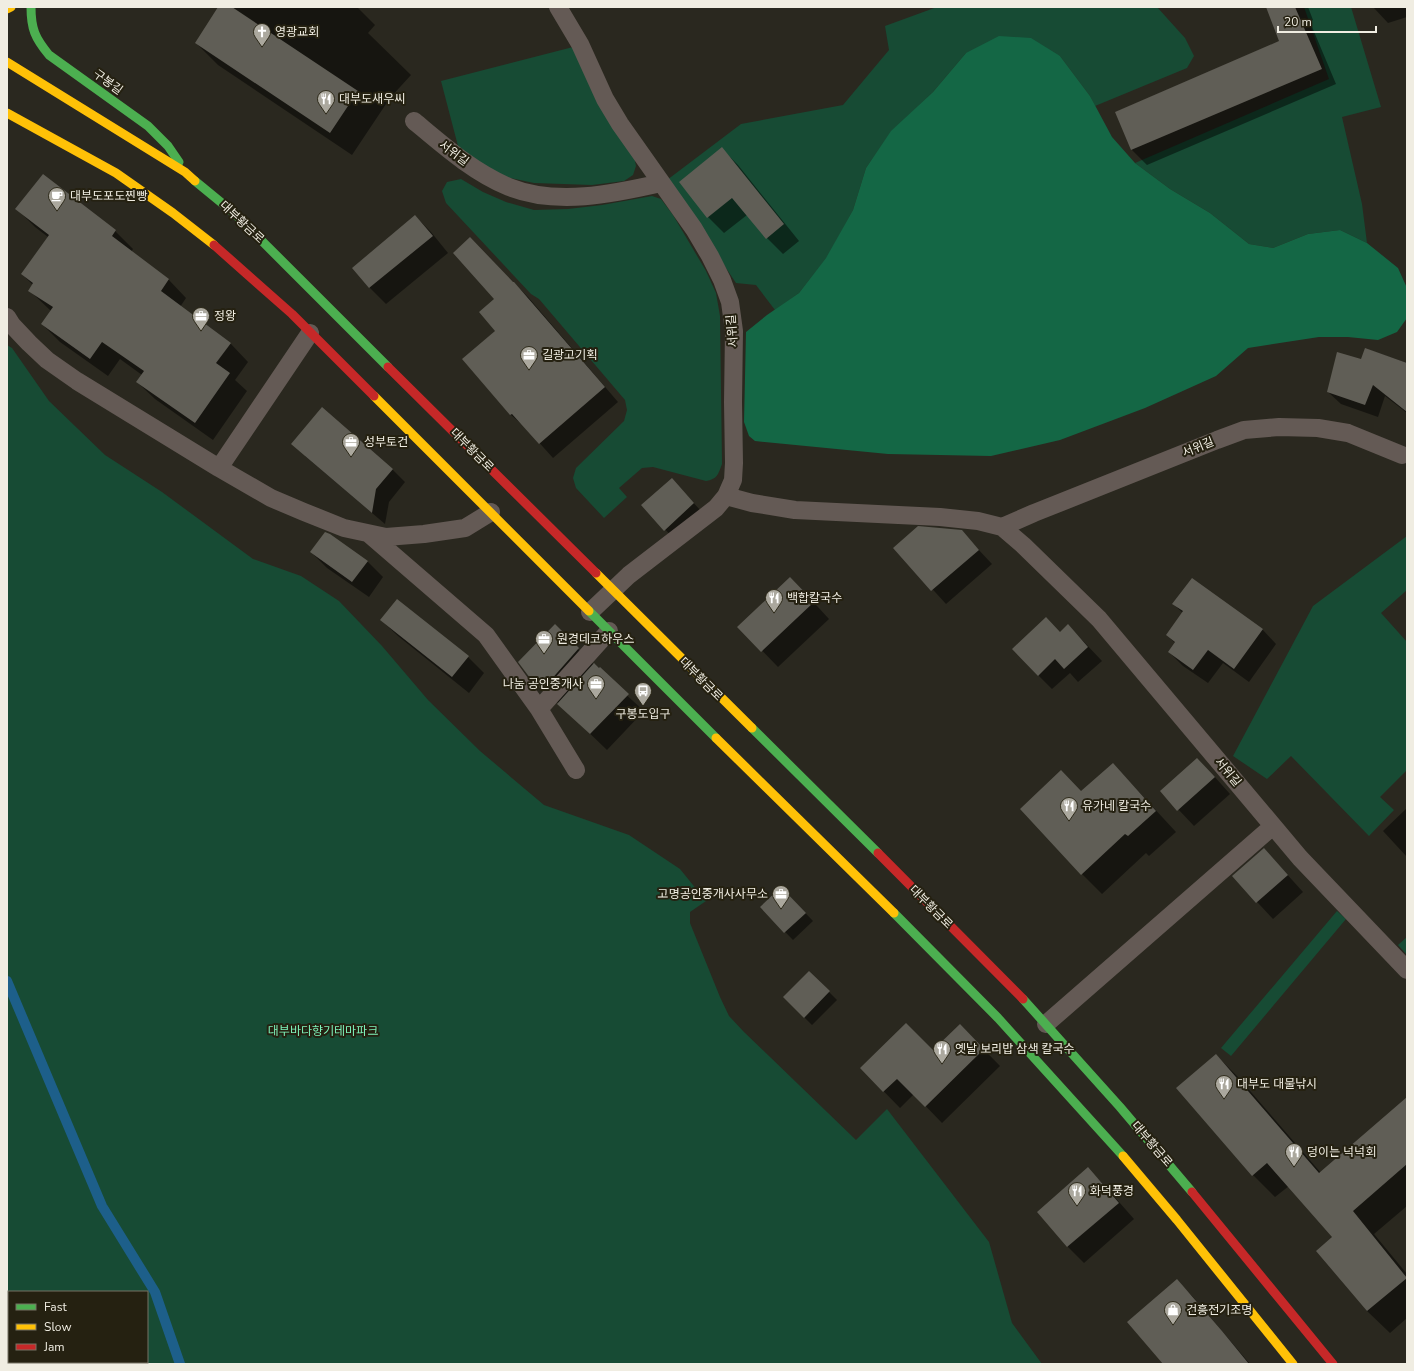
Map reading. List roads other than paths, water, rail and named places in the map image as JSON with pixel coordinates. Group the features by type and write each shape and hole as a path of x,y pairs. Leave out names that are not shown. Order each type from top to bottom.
{"main road":[{"name":"구봉길","path":"31,7 31,24 37,41 49,55 148,126 168,146 185,172"},
{"name":"대부황금로","path":"7,62 185,172 234,213 941,916 1046,1024 1165,1159 1233,1240 1333,1364"},
{"path":"7,105 32,127"},
{"path":"7,112 131,183 187,224 231,259 292,314 998,1018 1108,1139 1177,1220 1293,1364"}],"lane":[{"name":"서위길","path":"558,7 580,44 609,106 661,184 694,229 710,256 722,280 730,302 734,331 732,402 734,463 733,480 726,496 716,508 629,575 590,612"},
{"name":"서위길","path":"414,121 457,157 482,174 509,187 535,194 568,197 607,193 661,184"},
{"path":"9,322 28,343 47,360 77,381 271,498 344,528 386,536 424,534 465,528 491,512"},
{"path":"219,468 310,333"},
{"name":"서위길","path":"1002,527 1244,430 1279,427 1318,428 1348,432 1402,455"},
{"name":"서위길","path":"726,496 752,503 795,510 940,517 978,521 1002,527 1023,545 1099,619 1300,858 1407,970"},
{"path":"368,533 486,635 539,709 576,770"},
{"path":"539,709 609,631"},
{"path":"1046,1024 1273,826"}],"waterway":[{"path":"7,981 102,1206 155,1292 180,1364"}],"place":[{"name":"영광교회","path":"262,47"},
{"name":"대부도새우씨","path":"326,114"},
{"name":"대부도포도찐빵","path":"57,211"},
{"name":"정왕","path":"201,331"},
{"name":"길광고기획","path":"529,370"},
{"name":"성부토건","path":"351,457"},
{"name":"백합칼국수","path":"774,613"},
{"name":"원경데코하우스","path":"544,654"},
{"name":"나눔 공인중개사","path":"596,699"},
{"name":"구봉도입구","path":"643,706"},
{"name":"유가네 칼국수","path":"1069,821"},
{"name":"고명공인중개사사무소","path":"781,909"},
{"name":"옛날 보리밥 삼색 칼국수","path":"942,1064"},
{"name":"대부도 대물낚시","path":"1224,1099"},
{"name":"덩이는 넉넉회","path":"1294,1167"},
{"name":"화덕풍경","path":"1077,1206"},
{"name":"건흥전기조명","path":"1173,1325"}],"park label":[{"name":"대부바다향기테마파크","path":"323,1031"}]}
